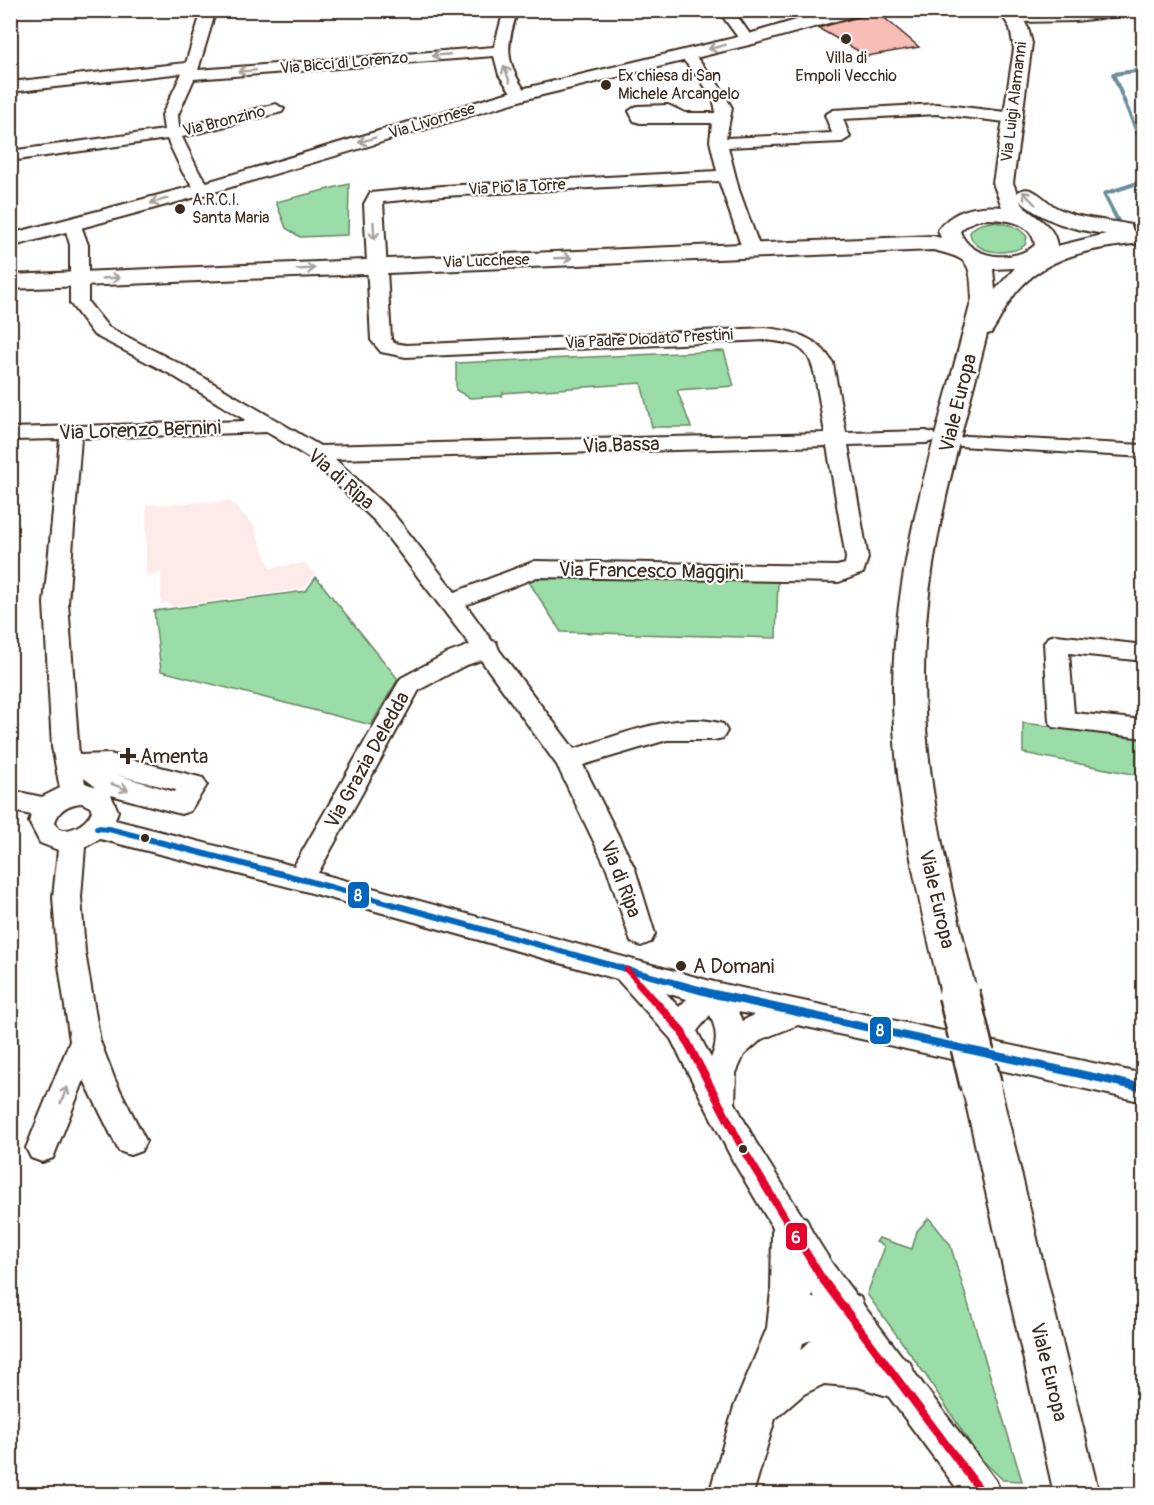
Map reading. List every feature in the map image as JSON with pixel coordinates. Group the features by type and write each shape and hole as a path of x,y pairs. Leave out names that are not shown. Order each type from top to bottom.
{"main road":[{"name":"Via Livornese","path":"10,241 204,189 520,95 747,40 822,14 855,10"},
{"name":"Via Luigi Alamanni","path":"1014,15 1022,34 1023,49 1003,183 1010,204 1030,223"},
{"path":"1007,160 1023,193 1036,205 1051,214 1072,222 1143,231"},
{"name":"Via Luigi Alamanni","path":"969,215 982,208 1003,183"},
{"path":"972,347 969,297 963,264 949,237 949,230 960,219 969,215 1003,214 1066,231 1099,233 1143,231"},
{"path":"1030,223 1047,239 1046,247"},
{"path":"963,264 1016,262 1036,257 1046,247 1063,239 1099,233"},
{"path":"972,347 1004,292 1018,276 1036,264 1086,244 1143,236"},
{"name":"Via Lucchese","path":"10,282 752,251 825,254 897,252 963,264"},
{"name":"Viale Europa","path":"984,298 998,277 1016,262"},
{"name":"Viale Europa","path":"963,264 981,268 984,298 919,568 911,623 910,748 920,824 1077,1494"},
{"path":"731,1494 756,1407 788,1328 792,1292 792,1232"},
{"path":"756,1407 789,1379 821,1362 836,1342 846,1312 817,1317 788,1328"},
{"path":"821,1362 851,1363 894,1376"}],"street":[{"path":"204,189 191,173 172,134 170,115 190,71 209,10"},
{"path":"511,10 500,51 511,86 520,95"},
{"path":"725,10 747,40"},
{"path":"1014,15 1076,17 1133,10"},
{"name":"Via Bicci di Lorenzo","path":"10,87 190,71 500,51"},
{"path":"686,54 716,91 724,108 718,130 719,143 726,176 752,251"},
{"name":"Via Bronzino","path":"10,156 172,134 276,108"},
{"path":"719,143 842,137 833,115 937,109 1014,118"},
{"path":"680,117 723,118"},
{"name":"Via Pio la Torre","path":"388,348 381,340 373,204 376,197 443,191 726,176"},
{"name":"Via di Ripa","path":"73,224 79,245 79,303 101,331 177,370 316,453 384,517 488,648 568,760 621,869 641,934"},
{"name":"Via Padre Diodato Prestini","path":"388,348 406,351 780,335 808,345 819,353 823,363 835,438"},
{"name":"Via Lorenzo Bernini","path":"10,434 269,426"},
{"path":"71,432 56,603 65,747 77,765 74,794"},
{"name":"Via Bassa","path":"316,453 926,436"},
{"name":"Via Francesco Maggini","path":"452,602 536,569 839,574 855,568 857,558 835,438"},
{"path":"967,442 1143,451"},
{"path":"1143,653 1056,643 1062,720 1143,729"},
{"name":"Via Grazia Deledda","path":"301,879 410,684 455,660 488,648"},
{"path":"568,760 667,731 714,731"},
{"path":"74,794 93,795 104,806 103,821 97,828 81,838 72,840 54,838 44,829 43,815 47,808 59,799 74,794"},
{"path":"10,800 47,808"},
{"path":"97,828 301,879 714,994 1143,1088"},
{"path":"72,840 67,897 70,952 85,1041 101,1084 130,1141"},
{"path":"627,970 681,1030 744,1151 792,1232 846,1312 983,1494"},
{"path":"681,1030 693,1011 714,994"},
{"path":"714,994 730,1026 731,1046 721,1070 720,1105"},
{"path":"731,1046 745,1034 772,1020 799,1012"},
{"path":"42,1148 85,1041"}],"shaded area":[{"path":"230,501 254,526 270,568 304,563 315,573 304,589 170,607 170,603 161,604 161,573 146,576 146,505"}],"green space":[{"path":"349,184 348,235 300,237 286,228 276,202"},
{"path":"994,222 1020,230 1027,237 1025,245 1019,249 1002,252 978,246 970,233 972,230 980,225"},
{"path":"724,351 734,386 677,390 691,427 652,427 641,383 503,393 502,396 470,398 456,390 456,363"},
{"path":"543,574 778,579 776,638 561,632 529,582"},
{"path":"316,577 398,679 371,725 161,671 154,611 306,591"},
{"path":"1023,723 1143,737 1143,776 1023,753"},
{"path":"929,1218 950,1244 1022,1481 1003,1480 979,1457 927,1377 867,1294 884,1249 884,1246 876,1242 879,1238 912,1249 917,1231"}],"building":[{"name":"Villa di Empoli Vecchio","path":"865,10 875,10 919,47 867,56 818,28 862,16"}],"waterway":[{"path":"1144,70 1113,74 1144,149"},
{"path":"1120,225 1104,194 1144,181"}],"transit line":[{"name":"8","path":"97,828 109,829 301,879 714,994 1144,1088"},
{"name":"6","path":"627,970 681,1030 744,1151 821,1277 983,1494"}],"place":[{"name":"Villa di Empoli Vecchio","path":"846,39"},
{"name":"Ex chiesa di San Michele Arcangelo","path":"606,85"},
{"name":"A.R.C.I. Santa Maria","path":"180,209"},
{"name":"Amenta","path":"128,756"},
{"name":"A Domani","path":"681,966"}]}
